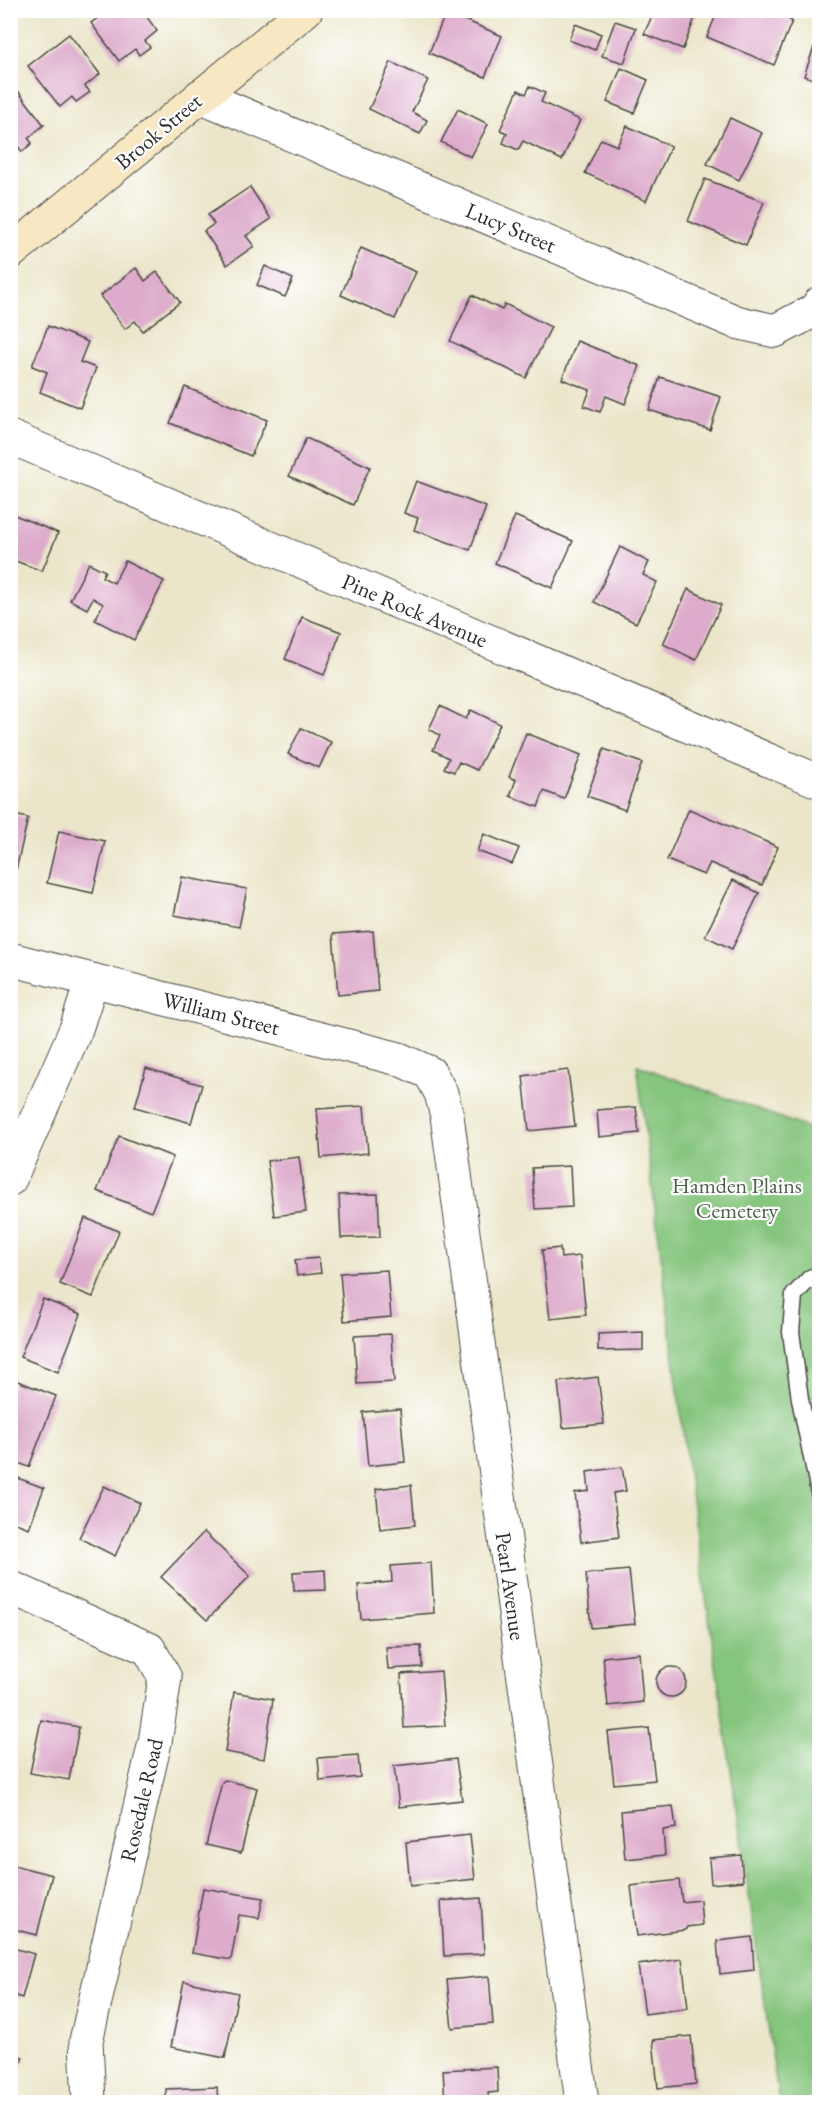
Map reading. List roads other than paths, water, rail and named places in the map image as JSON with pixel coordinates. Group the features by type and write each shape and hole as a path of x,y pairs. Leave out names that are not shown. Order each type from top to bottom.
{"main road":[{"name":"Brook Street","path":"10,253 306,10"}],"street":[{"name":"Lucy Street","path":"200,96 736,322 775,331 816,310 819,303"},
{"name":"Pine Rock Avenue","path":"10,437 819,782"},
{"name":"William Street","path":"10,959 399,1059 430,1073"},
{"path":"10,1179 76,1029 92,980"},
{"name":"Pearl Avenue","path":"430,1073 441,1093 447,1116 582,2103"},
{"name":"Rosedale Road","path":"10,1587 149,1649 165,1678 155,1742 86,2041 89,2103"}],"lane":[{"path":"819,1274 810,1278 794,1295 790,1332 819,1497"}],"park label":[{"name":"Hamden Plains Cemetery","path":"737,1198"}]}
